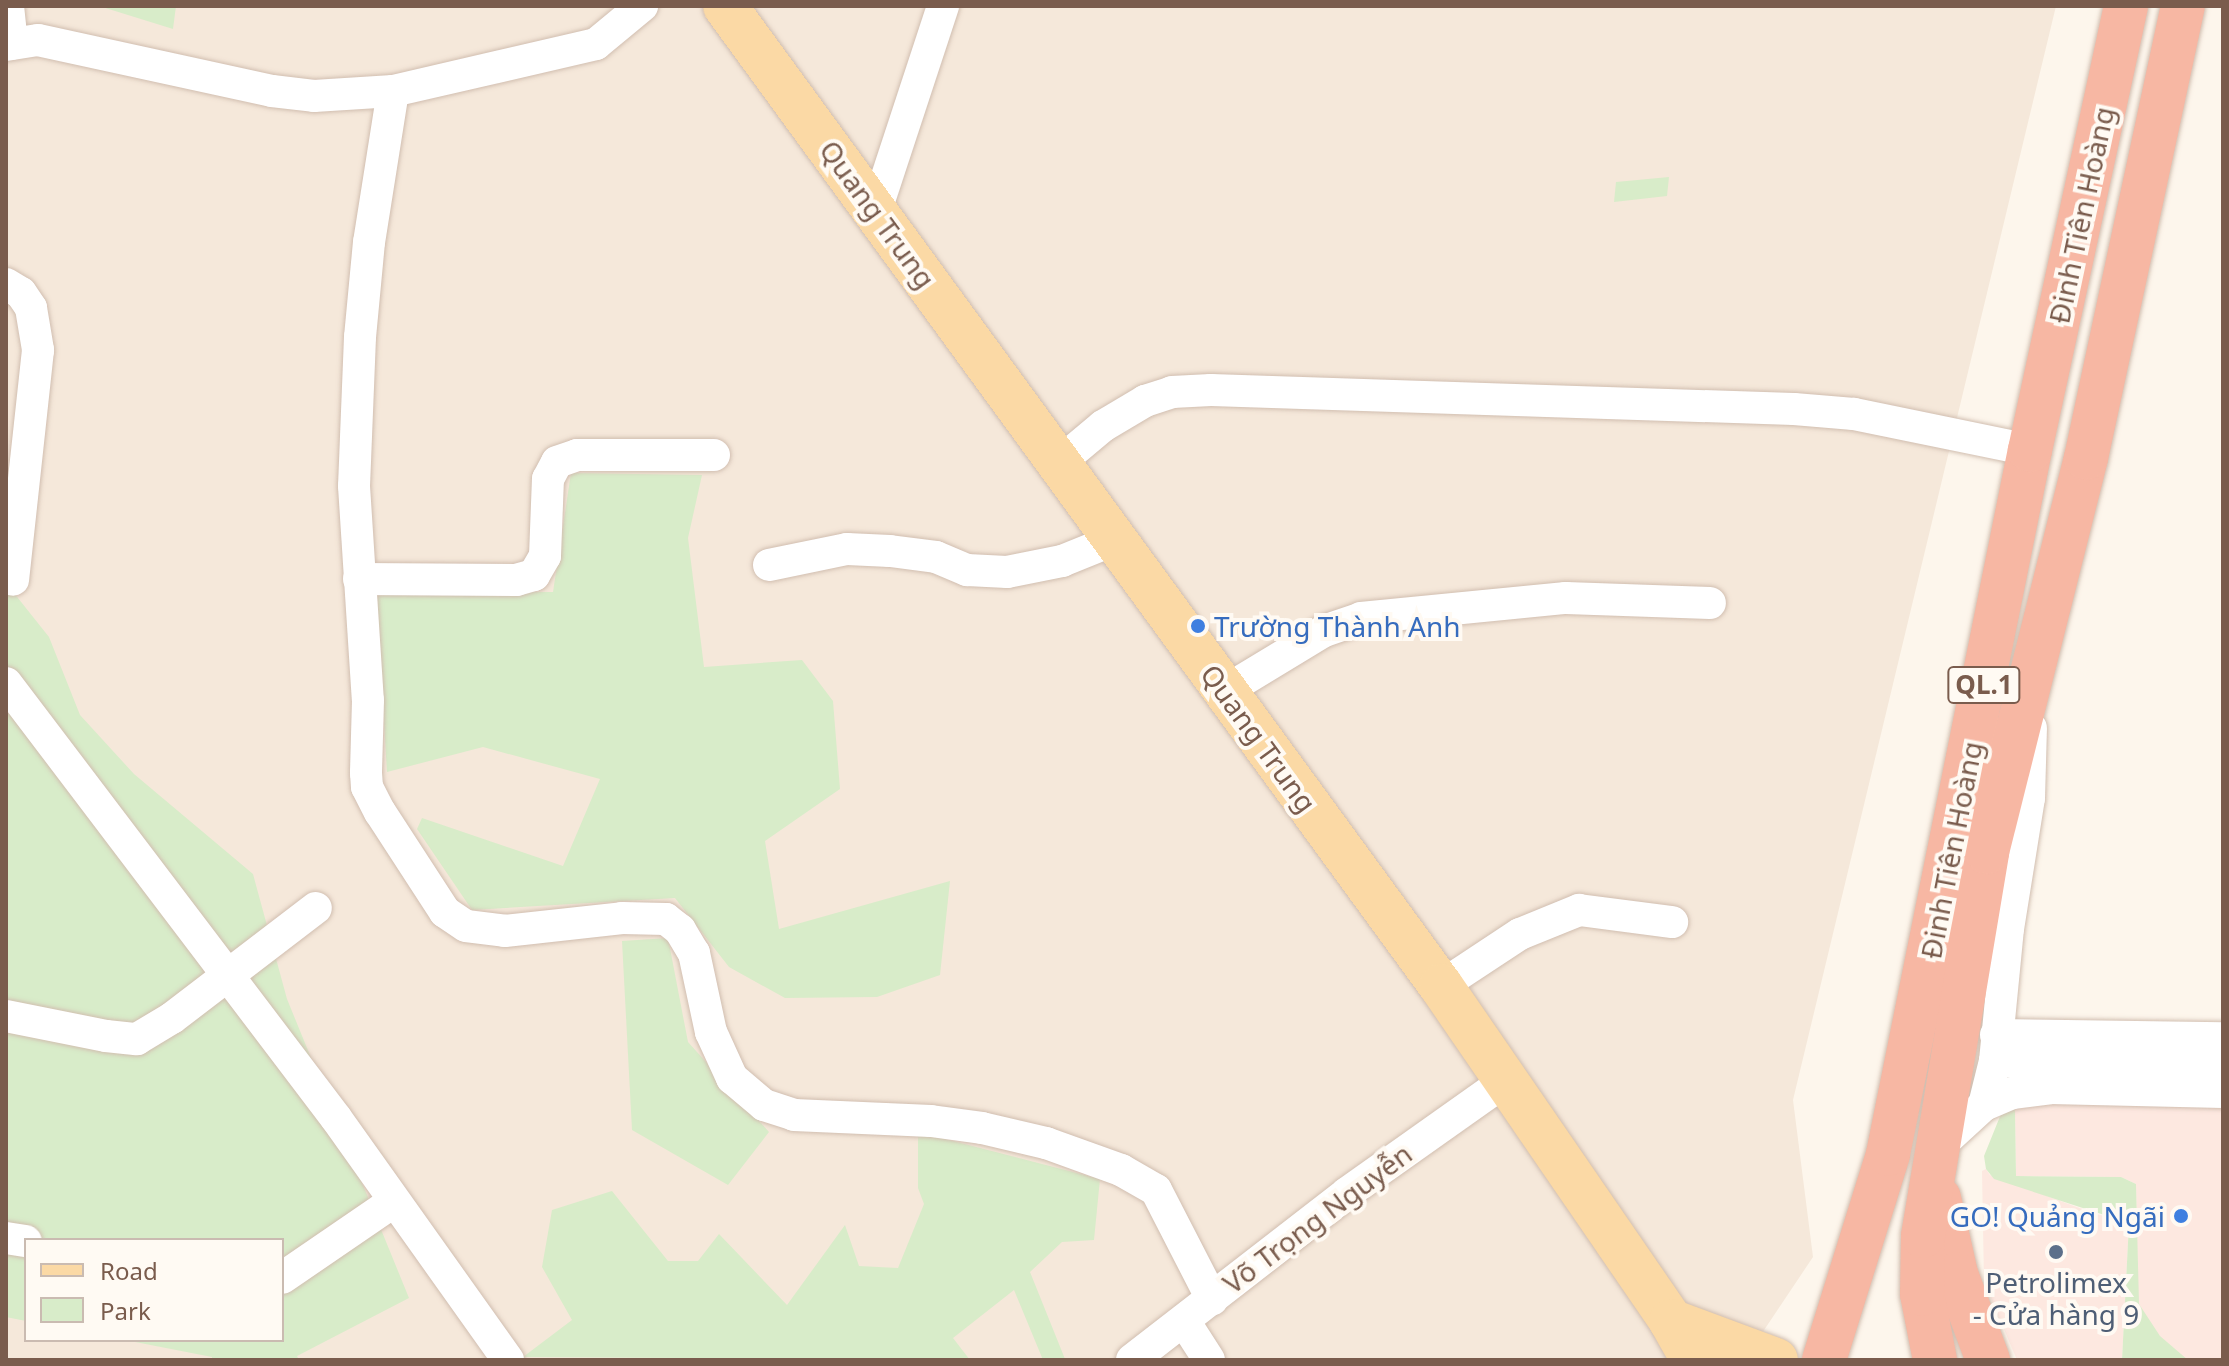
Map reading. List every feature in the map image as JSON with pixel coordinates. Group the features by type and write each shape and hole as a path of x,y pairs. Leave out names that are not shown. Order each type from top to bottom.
{"highway":[{"name":"Đinh Tiên Hoàng","path":"1824,1360 1888,1154 2030,450 2126,6"},
{"name":"Đinh Tiên Hoàng","path":"1935,1360 1926,1323 1921,1265 1937,1148 1987,852 2086,458 2183,6"},
{"path":"1937,1148 1939,1196 1956,1274 1988,1360"}],"main road":[{"name":"Quang Trung","path":"725,6 1441,986 1671,1321 1693,1360"},
{"path":"1671,1321 1776,1360"}],"street":[{"path":"8,6 9,44 38,40 272,91 314,96 393,91 596,44 642,6"},
{"path":"876,210 943,6"},
{"path":"393,91 369,242 360,337 354,486 368,700 367,787 445,912 466,926 505,931 622,918 666,919 680,930 694,953 711,1032 732,1078 764,1105 794,1115 931,1121 982,1128 1046,1143 1121,1170 1156,1190 1212,1299"},
{"path":"6,284 21,293 31,308 38,350 13,580"},
{"path":"1060,462 1103,426 1145,401 1172,392 1211,390 1794,409 1854,414 2030,450"},
{"path":"359,579 516,580 534,575 545,556 548,479 557,462 577,455 714,455"},
{"path":"769,565 847,549 921,555 950,561 967,570 1007,572 1062,561 1114,540"},
{"path":"1225,691 1324,631 1361,618 1566,598 1710,603"},
{"path":"1984,1105 1996,1048 2029,798 2033,668"},
{"path":"6,683 336,1118 508,1360"},
{"path":"6,1016 106,1036 137,1039 316,908"},
{"path":"1441,986 1520,934 1579,910 1672,922"},
{"path":"1996,1048 2223,1038"},
{"path":"1996,1048 2223,1064"},
{"name":"Võ Trọng Nguyễn","path":"1132,1360 1347,1193 1505,1081"},
{"path":"1937,1148 1984,1105 2012,1093 2050,1088 2223,1092"},
{"path":"284,1277 393,1202"},
{"path":"1184,1321 1209,1360"}],"shaded area":[{"path":"6,6 2056,6 1793,1100 1813,1257 1744,1360 6,1360"},
{"name":"GO! Quảng Ngãi","path":"2013,1027 2223,1028 2223,1360 2139,1360 2136,1184 2121,1177 2016,1176 2015,1110 2003,1109"},
{"name":"Petrolimex - Cửa hàng 9","path":"1986,1169 1990,1175 2129,1223 2122,1360 2017,1360 1984,1282 1982,1171"}],"green space":[{"path":"99,6 176,6 173,29"},
{"path":"1669,177 1667,196 1614,202 1616,182"},
{"path":"571,473 702,475 688,538 704,667 802,660 833,701 840,789 765,841 779,929 950,881 940,975 877,997 785,998 729,967 675,898 472,910 417,829 422,818 563,866 600,779 483,747 387,772 376,591 553,592"},
{"path":"6,583 49,637 80,715 134,774 253,874 287,999 409,1298 297,1356 299,1360 212,1360 212,1357 135,1342 284,1342 284,1238 24,1238 24,1321 6,1317"},
{"path":"668,938 688,1042 769,1132 728,1185 632,1130 622,941"},
{"path":"2003,1109 2015,1109 2016,1176 2121,1177 2136,1184 2139,1304 2160,1336 2188,1360 2122,1360 2129,1223 1994,1179 1986,1169 1984,1156"},
{"path":"918,1132 1100,1179 1094,1240 1062,1242 1030,1272 1065,1359 1043,1360 1014,1290 953,1338 970,1360 523,1357 572,1320 542,1267 552,1210 612,1191 668,1261 698,1261 719,1234 787,1305 845,1225 859,1266 898,1268 924,1204 918,1188"}],"place":[{"name":"Trường Thành Anh","path":"1198,626"},
{"name":"GO! Quảng Ngãi","path":"2181,1216"},
{"name":"Petrolimex - Cửa hàng 9","path":"2056,1252"}]}
